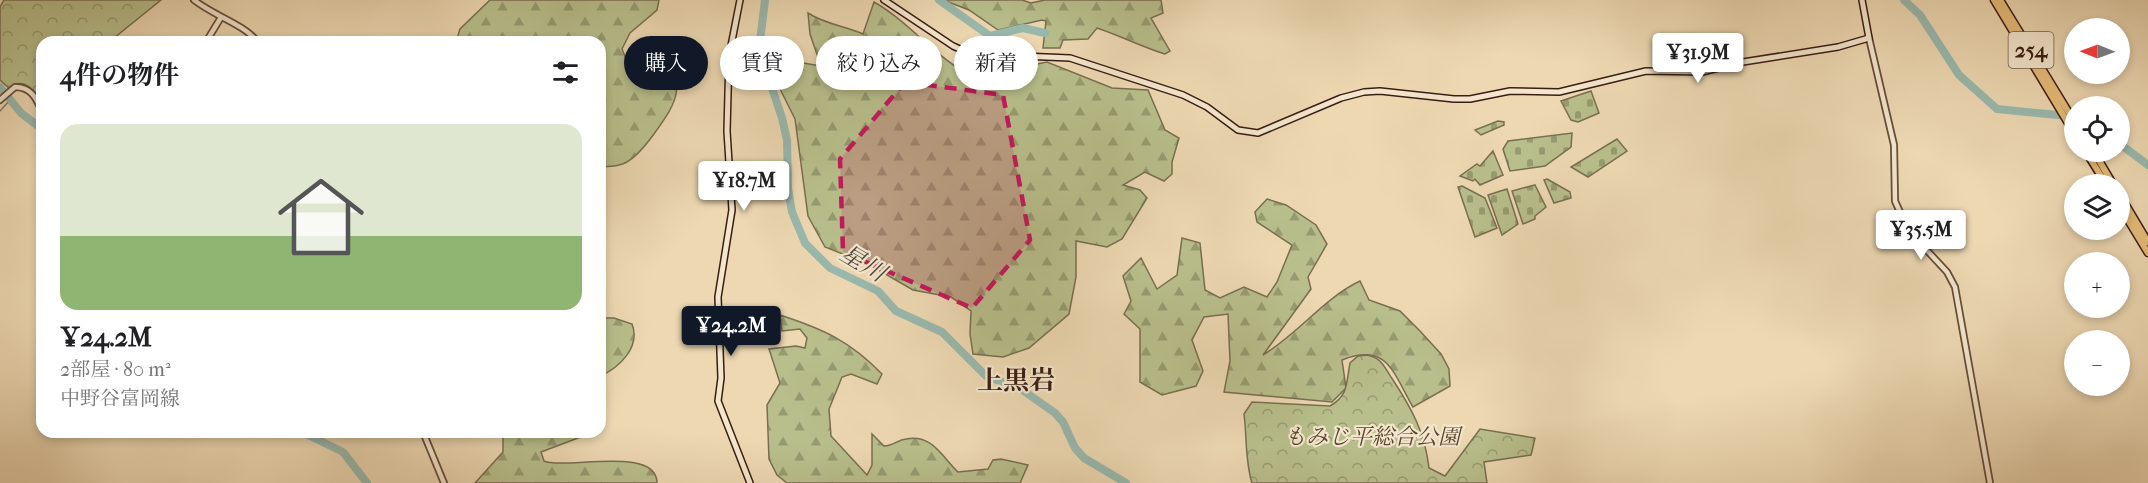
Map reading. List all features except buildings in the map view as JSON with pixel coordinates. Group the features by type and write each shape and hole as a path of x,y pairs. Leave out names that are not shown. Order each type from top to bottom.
{"highway":[{"name":"254","path":"1994,0 2064,117"},
{"name":"254","path":"2000,0 2064,104"},
{"path":"2094,162 2103,174"},
{"path":"2098,162 2103,174"},
{"path":"2130,212 2148,242"},
{"path":"2130,223 2148,253"}],"main road":[{"path":"740,0 729,56 727,124 732,210 718,297 721,378 718,401 750,483"},
{"path":"884,0 953,46 972,54 1070,58 1192,99 1234,128 1250,133 1258,133 1341,98 1364,92 1380,91 1454,99 1470,99 1510,91 1559,92 1646,71 1702,72 1838,47 1869,38 1862,0"}],"street":[{"path":"194,0 220,19 243,28 252,36"},
{"path":"210,36 220,19"},
{"path":"1869,38 1894,145 1894,201 1908,230 1947,272 1955,287 1990,483"},
{"path":"2,99 15,87 30,90 36,100"},
{"path":"425,438 444,483"}],"highlighted area":[{"path":"905,82 1003,95 1030,240 972,308 843,252 840,159"}],"green space":[{"path":"4,0 161,0 116,36 36,36 36,95 25,84 15,84 9,88 0,80 0,7"},
{"path":"490,0 659,0 657,10 628,36 624,36 622,49 624,90 676,90 674,101 651,138 638,153 624,164 606,167 606,36 458,36 460,29"},
{"path":"943,0 1022,0 1031,3 1045,0 1161,0 1163,13 1151,18 1170,51 1165,54 1097,28 1088,39 1063,40 1060,48 1043,48 1046,21 998,30 969,10"},
{"path":"874,2 919,36 816,36 816,51 810,34 808,13 821,20 863,34"},
{"path":"942,56 954,66 954,90 1038,90 1038,64 1047,62 1112,88 1148,90 1165,130 1179,138 1172,162 1172,174 1164,181 1145,172 1123,185 1140,190 1147,198 1122,239 1107,247 1076,241 1076,277 1069,314 1029,348 1003,357 973,354 970,334 971,311 951,297 913,290 868,264 825,247 808,216 795,119 780,90 804,90 804,63 816,65 816,90 942,90"},
{"path":"1591,91 1599,113 1578,122 1571,120 1561,101"},
{"path":"1498,121 1504,122 1504,125 1481,135 1475,130"},
{"path":"1572,133 1571,147 1545,166 1510,171 1503,149 1508,141"},
{"path":"1617,139 1627,151 1588,177 1571,167"},
{"path":"1493,151 1503,175 1480,185 1475,179 1473,181 1460,176 1477,164 1480,166"},
{"path":"1547,179 1570,192 1571,198 1554,203 1544,180"},
{"path":"1535,185 1546,207 1535,216 1535,219 1523,224 1512,191"},
{"path":"1462,186 1485,198 1497,228 1475,237 1458,187"},
{"path":"1507,189 1518,224 1502,235 1488,195"},
{"path":"1267,199 1286,205 1316,225 1327,244 1308,277 1311,289 1263,355 1288,337 1323,306 1360,281 1369,300 1400,311 1441,354 1449,369 1450,386 1413,407 1394,372 1387,364 1370,355 1357,355 1342,360 1346,388 1332,402 1224,392 1230,361 1228,314 1204,317 1192,340 1203,371 1196,386 1162,395 1140,382 1140,329 1124,314 1131,301 1123,276 1141,258 1157,289 1177,275 1182,238 1200,243 1205,290 1220,298 1244,287 1267,297 1277,282 1292,245 1257,222 1255,212"},
{"path":"780,315 810,325 835,337 859,353 882,374 877,384 851,374 842,377 829,409 831,436 867,475 872,465 872,434 884,446 915,438 930,443 958,472 988,469 993,460 1001,459 1028,465 1020,483 787,483 777,475 769,459 767,405 780,383 769,349 796,346 805,348 807,338 800,329 782,331"},
{"path":"606,318 614,318 632,324 633,341 621,362 607,372"},
{"name":"もみじ平総合公園","path":"1367,355 1383,364 1406,401 1421,432 1429,468 1445,476 1480,429 1535,438 1531,455 1484,462 1487,483 1252,483 1247,458 1244,414 1252,402 1330,406 1344,393 1350,363 1358,356"},
{"path":"503,438 578,438 541,452 544,461 555,463 627,462 642,465 653,472 657,483 475,483 503,452"}],"waterway":[{"name":"星川","path":"765,0 759,49 782,118 787,140 788,189 792,212 805,243 830,268 878,291 896,311 942,332 986,376 1021,389 1055,413 1063,422 1075,448 1084,458 1126,483"},
{"path":"939,0 990,36 1023,28 1045,33"},
{"path":"1904,0 1920,15 1959,75 1997,109 2064,116"},
{"path":"0,87 21,113 36,124"},
{"path":"0,111 10,100"},
{"path":"2130,152 2148,165"},
{"path":"314,438 343,452 367,483"}],"district":[{"name":"上黒岩","path":"1016,380"}]}
